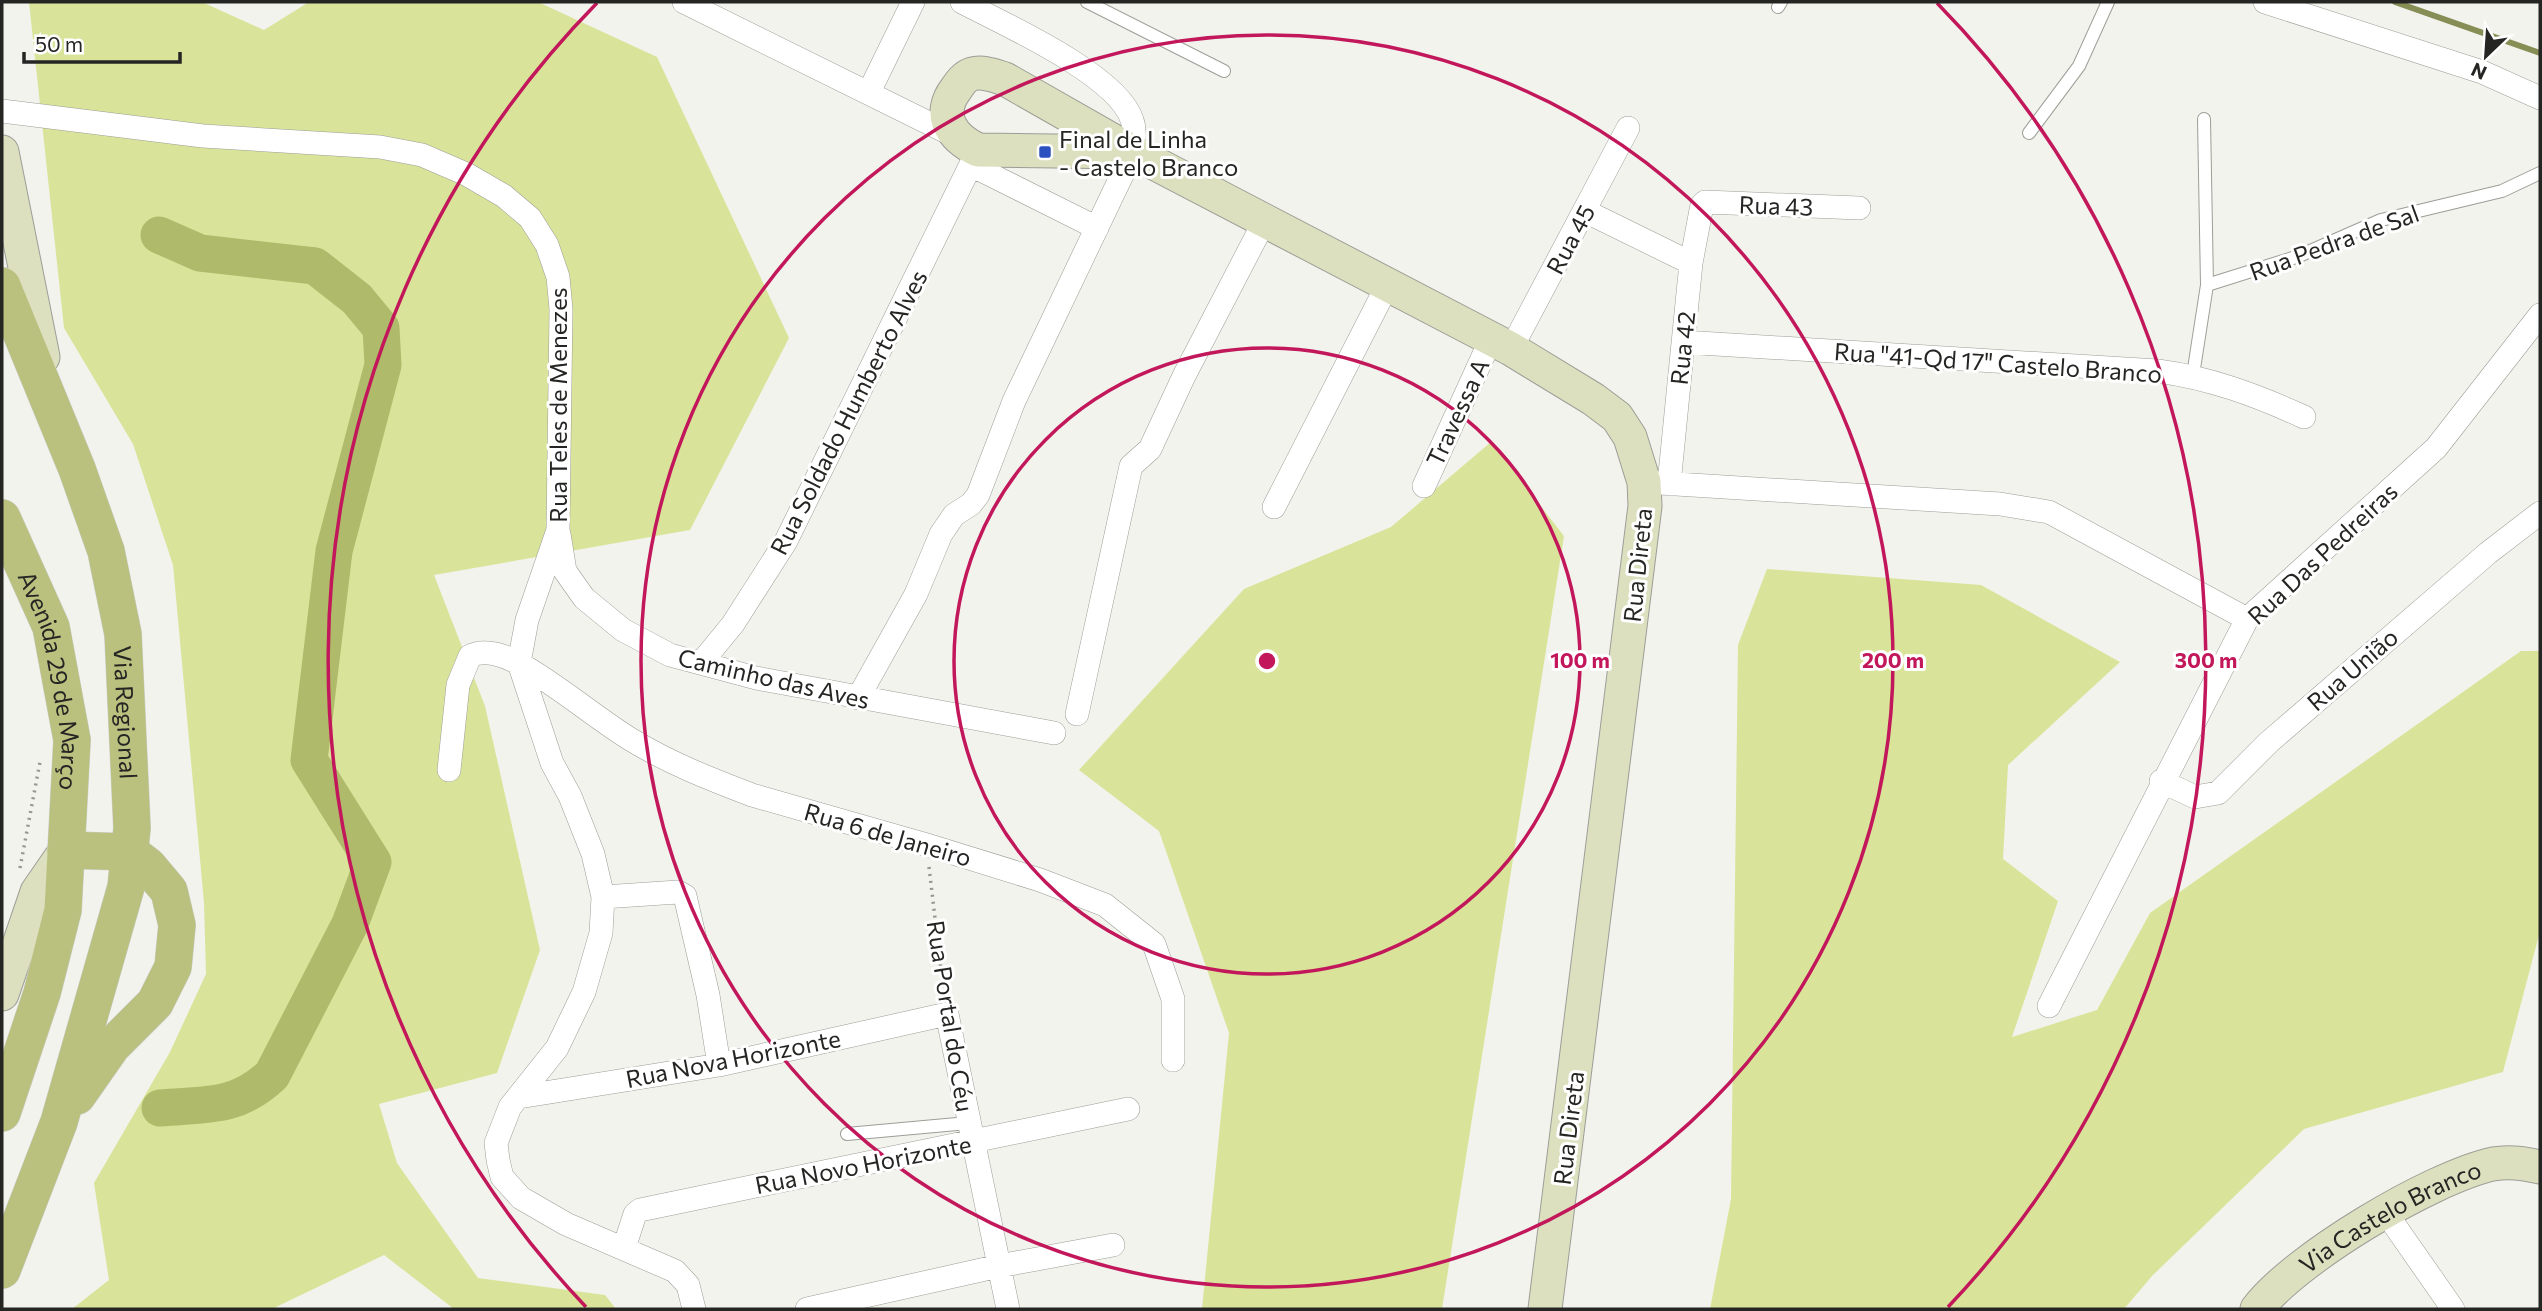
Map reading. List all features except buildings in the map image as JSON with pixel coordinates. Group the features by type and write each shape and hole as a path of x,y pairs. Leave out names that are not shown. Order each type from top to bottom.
{"main road":[{"path":"2,286 56,417"},
{"name":"Via Regional","path":"2,1270 59,1122 125,887 132,828 124,634 106,551 56,417"},
{"name":"Avenida 29 de Março","path":"2,518 51,627 72,740 66,850"},
{"path":"2,1113 42,993 63,910 66,850 130,852 148,866 169,891 177,926 173,967 155,1003 112,1046 59,1122"}],"street":[{"path":"684,2 869,92 1097,228"},
{"path":"869,92 913,2"},
{"path":"858,698 916,594 941,534 954,515 971,504 978,495 1014,401 1133,152 1132,119 1126,107 1101,82 1079,66 962,2"},
{"path":"2265,2 2482,72 2540,98"},
{"name":"Rua Direta","path":"1133,152 969,151 946,115 953,92 973,74 989,74 1005,79 1133,152 1501,344 1617,417 1656,483 1645,506 1545,1309"},
{"name":"Rua Teles de Menezes","path":"2,111 203,136 380,147 422,155 466,174 504,196 530,218 547,246 558,277 561,309 558,530 527,620 519,663 552,763 570,796 593,854 603,897 601,933 584,992 556,1048 510,1107 496,1143 502,1177 521,1198 566,1224 675,1271 688,1285 694,1309"},
{"name":"Rua 45","path":"1501,344 1586,211 1628,128"},
{"name":"Rua Soldado Humberto Alves","path":"701,663 733,624 786,541 969,151"},
{"name":"Via Regional","path":"2,152 56,417"},
{"name":"Rua 43","path":"1698,212 1705,202 1859,208"},
{"path":"1586,211 1690,263"},
{"name":"Rua 42","path":"1656,483 1683,342 1690,263 1698,212"},
{"path":"1077,714 1128,475 1136,460 1145,457 1150,449 1184,376 1265,220"},
{"path":"1274,507 1388,284"},
{"name":"Rua Das Pedreiras","path":"2049,1006 2161,781 2247,619 2435,448 2540,315"},
{"name":"Rua \"41-Qd 17\" Castelo Branco","path":"1683,342 2193,375 2252,393 2304,417"},
{"name":"Travessa A","path":"1424,485 1501,344"},
{"path":"1656,483 2000,504 2049,512 2247,619"},
{"name":"Rua União","path":"2161,781 2195,797 2218,793 2269,741 2488,553 2540,513"},
{"name":"Caminho das Aves","path":"558,530 562,562 569,578 584,598 645,644 756,678 1054,733"},
{"name":"Rua 6 de Janeiro","path":"449,770 455,704 463,670 470,656 478,652 492,653 519,663 630,739 706,778 752,795 1040,880 1105,905 1154,944 1173,999 1173,1060"},
{"path":"2,994 37,892 66,850"},
{"path":"603,897 678,892 685,896 708,995 719,1065"},
{"name":"Rua Nova Horizonte","path":"519,1097 719,1065 947,1014"},
{"name":"Rua Portal do Céu","path":"947,1014 1008,1309"},
{"name":"Rua Novo Horizonte","path":"624,1248 635,1214 640,1210 970,1133 1128,1109"},
{"name":"Via Castelo Branco","path":"2270,1303 2297,1269 2386,1213 2462,1173 2495,1164 2522,1162 2540,1167"},
{"path":"2386,1213 2453,1309"},
{"path":"807,1309 999,1266 1113,1245"}],"lane":[{"path":"1087,2 1224,71"},
{"path":"2029,133 2079,65 2108,2"},
{"path":"2193,375 2207,285 2204,119"},
{"name":"Rua Pedra de Sal","path":"2207,285 2299,256 2381,220 2502,191 2540,173"},
{"path":"847,1134 970,1133"}],"path":[{"path":"19,874 34,808 41,758"},
{"name":"Rua Portal do Céu","path":"927,845 935,939 947,1014"}],"green space":[{"path":"29,2 202,2 264,30 309,2 538,2 657,57 789,338 690,530 434,575 485,706 540,950 497,1073 379,1104 397,1163 478,1278 605,1295 616,1309 454,1309 384,1255 272,1309 72,1309 109,1280 94,1183 170,1052 206,974 204,903 173,565 133,444 64,328"},
{"path":"1491,442 1564,536 1442,1309 1202,1309 1229,1033 1159,831 1079,770 1244,589 1391,527"},
{"path":"1767,569 1981,585 2120,662 2008,765 2003,859 2058,901 2012,1037 2097,1010 2150,913 2521,651 2540,651 2540,931 2503,1072 2304,1129 2152,1276 2124,1309 1710,1309 1731,1199 1738,645"}],"waterway":[{"path":"2395,2 2540,53"},
{"path":"159,235 200,253 315,266 357,299 381,328 383,365 334,551 309,760 373,862 350,924 272,1075 246,1094 220,1103 160,1108"}],"place":[{"name":"Final de Linha - Castelo Branco","path":"1045,152"}]}
